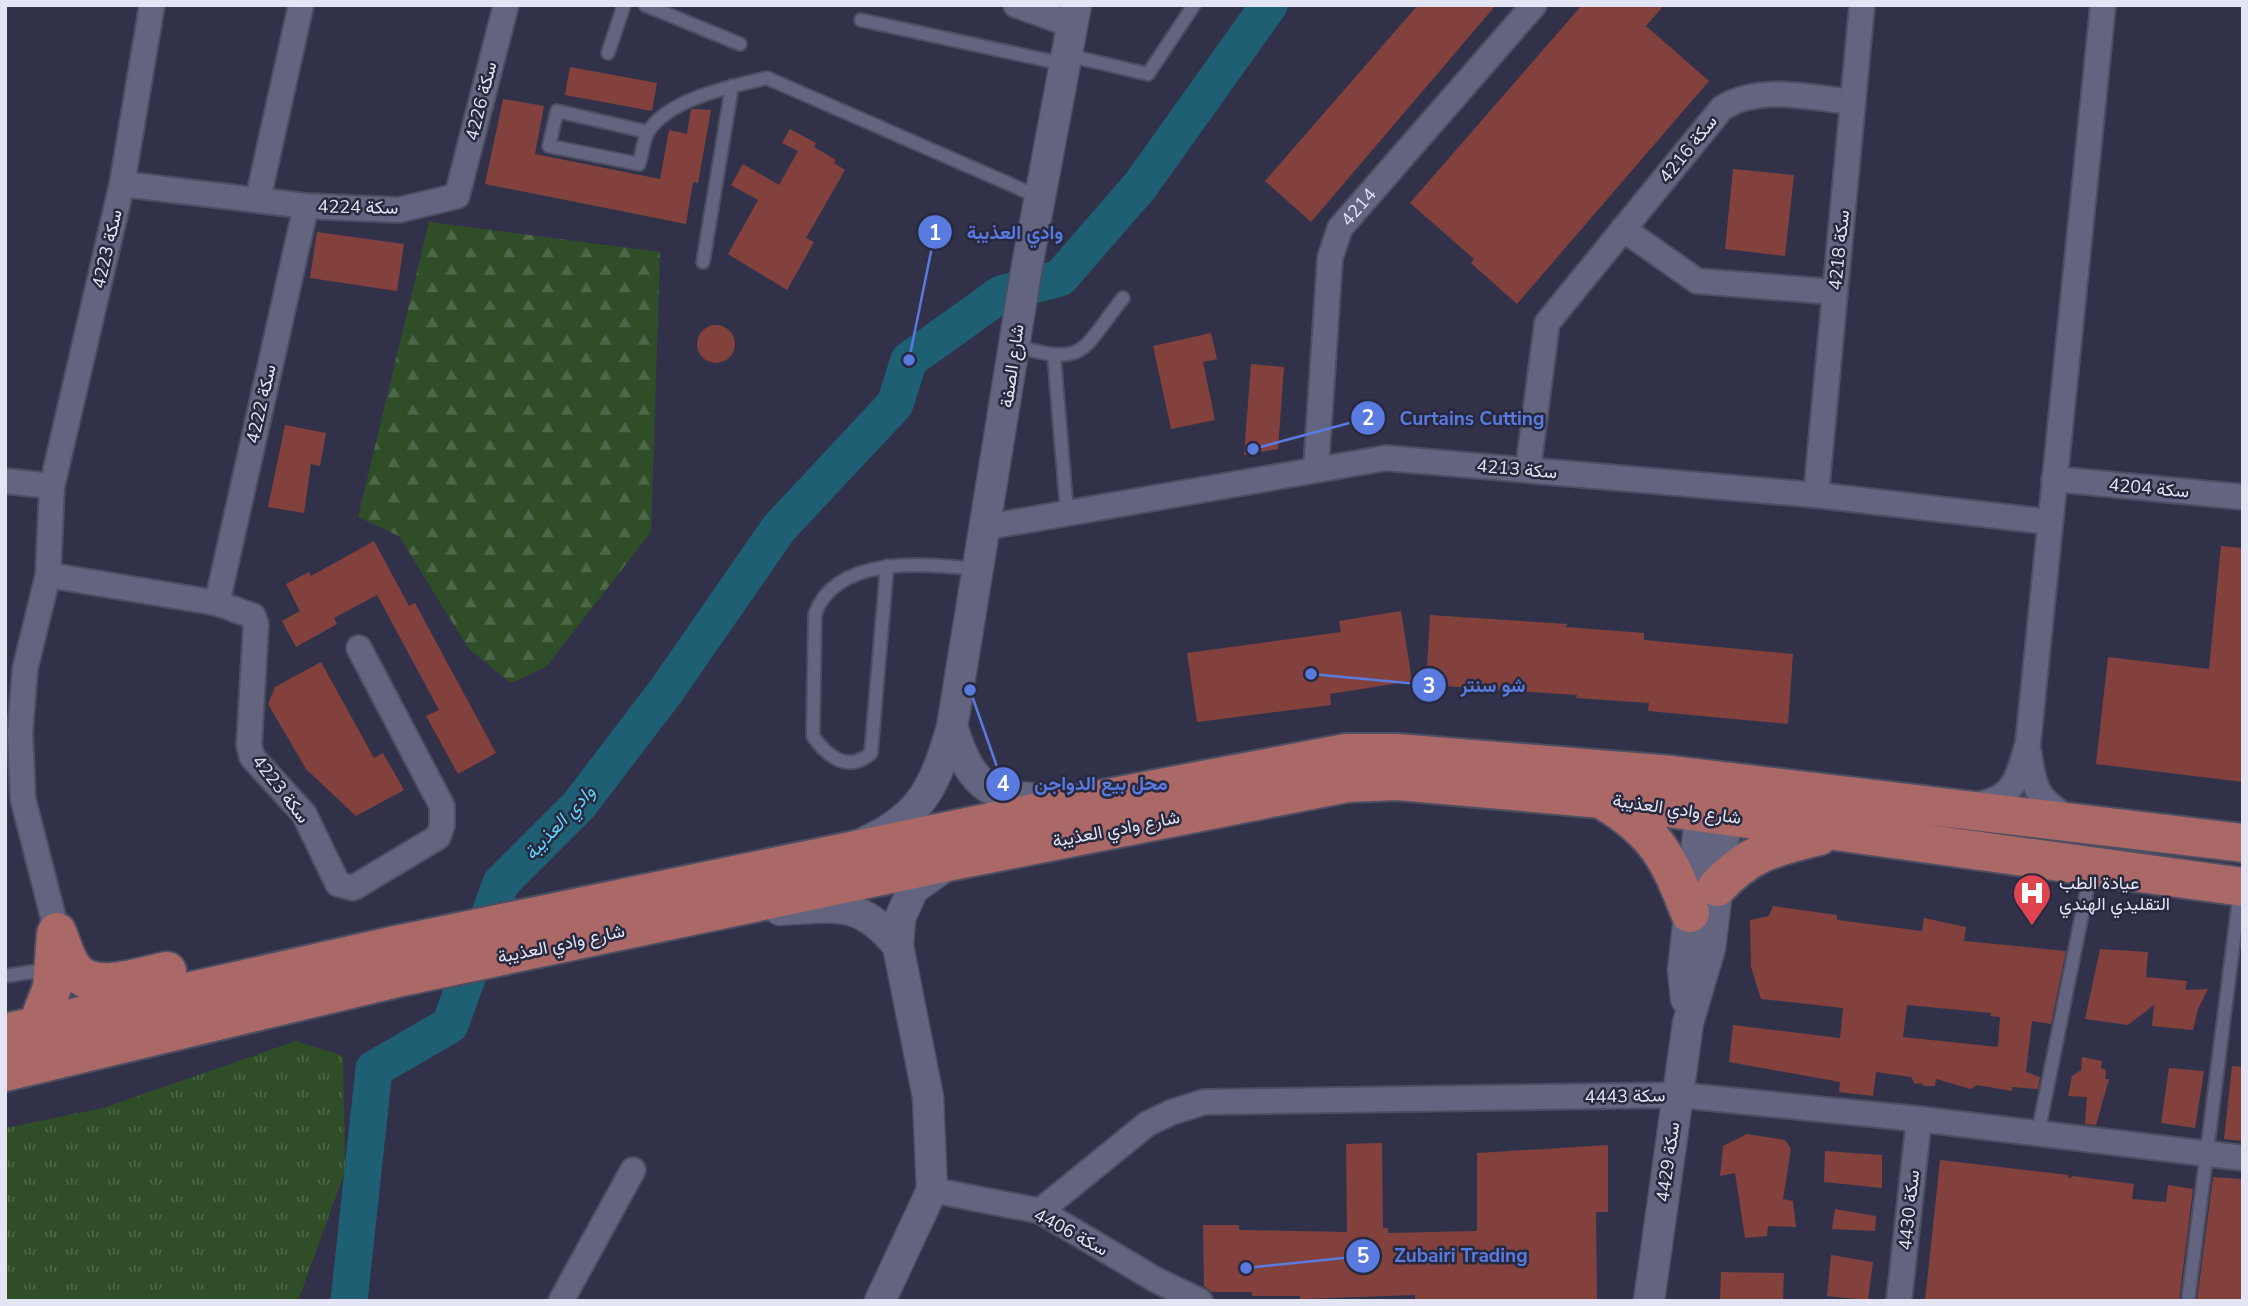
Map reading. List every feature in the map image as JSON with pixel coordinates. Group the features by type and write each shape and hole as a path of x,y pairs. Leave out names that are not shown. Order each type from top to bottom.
{"main road":[{"name":"شارع وادي العذيبة","path":"698,900 841,853 1097,800 1346,753 1397,753 1716,797 1840,831 2242,887"},
{"name":"شارع وادي العذيبة","path":"5,1072 394,962 698,900 953,861 1347,783 1398,781 1602,799 1716,797 1956,807 2073,821 2197,822 2243,843"},
{"path":"1602,799 1637,821 1658,845 1674,873 1704,900 1740,864 1770,848 1840,831"},
{"path":"55,950 88,981 102,983 220,961 250,964 272,972"},
{"path":"21,1029 52,988 55,950"},
{"name":"شارع وادي العذيبة","path":"21,1029 272,972 394,962"}],"street":[{"name":"سكة 4223","path":"55,950 14,796 24,669 48,575 52,486 122,184 152,5"},
{"path":"258,200 301,5"},
{"name":"سكة 4226","path":"457,196 506,5"},
{"name":"4214","path":"1316,468 1329,258 1340,228 1534,5"},
{"name":"سكة 4218","path":"1816,495 1862,5"},
{"path":"1956,807 1983,804 2003,796 2017,782 2028,743 2103,5"},
{"path":"1026,7 1074,15"},
{"name":"شارع الصفة","path":"841,853 876,837 922,802 937,777 952,727 987,527 1027,265 1074,15"},
{"name":"سكة 4216","path":"1528,469 1547,323 1722,108 1736,99 1758,93 1853,102"},
{"name":"سكة 4224","path":"122,184 306,206 400,210 457,196"},
{"name":"سكة 4222","path":"217,603 306,206"},
{"path":"1623,229 1697,281 1835,292"},
{"name":"سكة 4213","path":"987,527 1386,458 1816,495 2050,522"},
{"name":"سكة 4204","path":"2054,479 2243,497"},
{"path":"5,481 52,486"},
{"name":"سكة 4223","path":"48,575 217,603 250,614 256,624 249,745 252,757 304,814 338,884 345,888 353,888 438,836 443,816 442,806 359,648"},
{"path":"952,727 970,774 985,788 1034,799 1097,800"},
{"path":"2028,743 2038,795 2048,806 2073,821"},
{"name":"سكة 4429","path":"1649,1301 1688,1023 1683,970 1704,900 1716,797"},
{"path":"880,1301 932,1190 928,1097 898,946 901,918 913,889 953,861"},
{"path":"698,900 849,908 871,918 898,946"},
{"name":"سكة 4443","path":"1040,1211 1147,1124 1203,1102 1678,1095 1919,1119 2243,1158"},
{"name":"سكة 4430","path":"1899,1301 1919,1119"},
{"path":"561,1301 633,1170"},
{"name":"سكة 4406","path":"932,1190 1040,1211 1152,1290 1200,1301"}],"lane":[{"path":"608,53 624,5"},
{"path":"645,5 740,44"},
{"path":"861,20 1148,74 1194,5"},
{"path":"648,132 557,111 549,146 639,164 648,132 678,105 732,86 767,78 1039,197"},
{"path":"703,262 732,86"},
{"path":"1017,335 1054,356 1068,357 1081,350 1124,298"},
{"path":"1054,356 1067,512"},
{"path":"887,566 871,753 862,761 839,762 824,752 813,736 815,614 821,596 833,586 887,566 935,564 980,569"},
{"path":"2038,1133 2092,866"},
{"path":"2188,1301 2242,887"},
{"path":"5,976 55,950"}],"green space":[{"path":"429,222 660,252 651,532 546,667 511,683 469,649 399,536 358,517"},
{"path":"296,1041 343,1056 345,1171 298,1301 5,1301 5,1128 103,1108"}],"building":[{"path":"1418,5 1496,5 1311,222 1265,181"},
{"path":"1582,5 1664,5 1646,26 1709,81 1517,304 1471,263 1474,259 1410,203"},
{"path":"570,67 657,83 652,111 565,95"},
{"path":"503,99 544,106 535,154 660,179 669,130 687,134 691,109 711,110 698,183 693,182 686,224 485,184"},
{"path":"790,129 816,143 814,147 836,160 834,163 845,170 806,238 814,242 787,290 728,254 758,200 731,185 743,164 779,185 798,151 782,143"},
{"path":"1733,169 1794,175 1785,256 1725,249"},
{"path":"317,232 404,244 397,291 310,278"},
{"path":"716,325 729,331 735,344 729,357 716,363 703,357 697,344 703,331"},
{"path":"1211,333 1217,359 1203,362 1215,420 1171,429 1153,346"},
{"path":"1251,364 1284,367 1278,449 1244,455"},
{"path":"285,425 326,433 320,466 311,464 304,513 268,507"},
{"path":"374,541 409,606 415,603 496,753 458,774 426,716 439,710 377,595 334,618 337,624 296,647 282,621 300,611 286,584 309,572 311,576"},
{"path":"2221,546 2243,548 2243,782 2096,764 2108,657 2209,669"},
{"path":"1401,611 1412,681 1330,694 1331,705 1197,722 1187,653 1341,632 1339,621"},
{"path":"1430,615 1567,624 1566,627 1644,633 1644,640 1793,654 1788,724 1648,711 1649,703 1576,698 1577,695 1426,685"},
{"path":"321,662 374,758 383,753 404,790 356,816 306,769 268,704 275,687"},
{"path":"1773,906 1837,915 1837,920 1922,931 1924,918 1966,927 1964,941 2066,951 2051,1024 2032,1021 2026,1072 2040,1077 2038,1089 2012,1087 2012,1091 1977,1085 1971,1089 1936,1079 1935,1086 1924,1086 1921,1083 1915,1084 1911,1077 1876,1072 1873,1096 1839,1092 1840,1082 1729,1062 1733,1025 1840,1038 1843,1008 1761,999 1751,967 1750,920 1769,916","holes":["1907,1005 1991,1013 1990,1016 2000,1017 1998,1047 1903,1037"]},
{"path":"2100,949 2148,952 2146,977 2187,981 2185,990 2208,989 2198,1009 2193,1030 2152,1026 2154,1005 2128,1025 2085,1019"},
{"path":"2082,1057 2102,1061 2101,1068 2106,1070 2105,1079 2109,1079 2096,1125 2085,1124 2087,1097 2068,1096 2072,1076 2081,1070"},
{"path":"2232,1066 2243,1067 2243,1141 2224,1139"},
{"path":"2169,1068 2204,1071 2195,1128 2161,1123"},
{"path":"1747,1134 1785,1140 1791,1149 1783,1199 1793,1201 1796,1227 1768,1226 1767,1236 1745,1238 1735,1173 1720,1176 1723,1146"},
{"path":"1382,1143 1383,1228 1388,1228 1388,1233 1477,1231 1477,1153 1608,1145 1608,1212 1596,1212 1597,1299 1415,1300 1415,1295 1300,1299 1300,1296 1252,1296 1252,1292 1212,1292 1204,1286 1203,1225 1239,1225 1239,1230 1347,1232 1346,1144"},
{"path":"1825,1151 1882,1155 1882,1188 1824,1182"},
{"path":"1940,1160 2068,1175 2069,1179 2073,1176 2134,1184 2132,1199 2166,1202 2168,1185 2193,1189 2179,1301 1925,1301"},
{"path":"2213,1177 2243,1179 2243,1301 2197,1301"},
{"path":"1835,1209 1876,1216 1875,1231 1832,1229"},
{"path":"1831,1255 1873,1262 1868,1300 1827,1296"},
{"path":"1721,1272 1784,1273 1783,1301 1720,1301"}],"waterway":[{"name":"وادي العذيبة","path":"349,1301 374,1069 450,1025 501,883 579,805 666,691 779,528 895,404 909,360 1001,294 1060,278 1140,186 1269,5"}],"place":[{"name":"وادي العذيبة","path":"909,360"},
{"name":"Curtains Cutting","path":"1253,449"},
{"name":"شو سنتر","path":"1311,674"},
{"name":"محل بيع الدواجن","path":"970,690"},
{"name":"عيادة الطب التقليدي الهندي","path":"2032,927"},
{"name":"Zubairi Trading","path":"1246,1268"}]}
